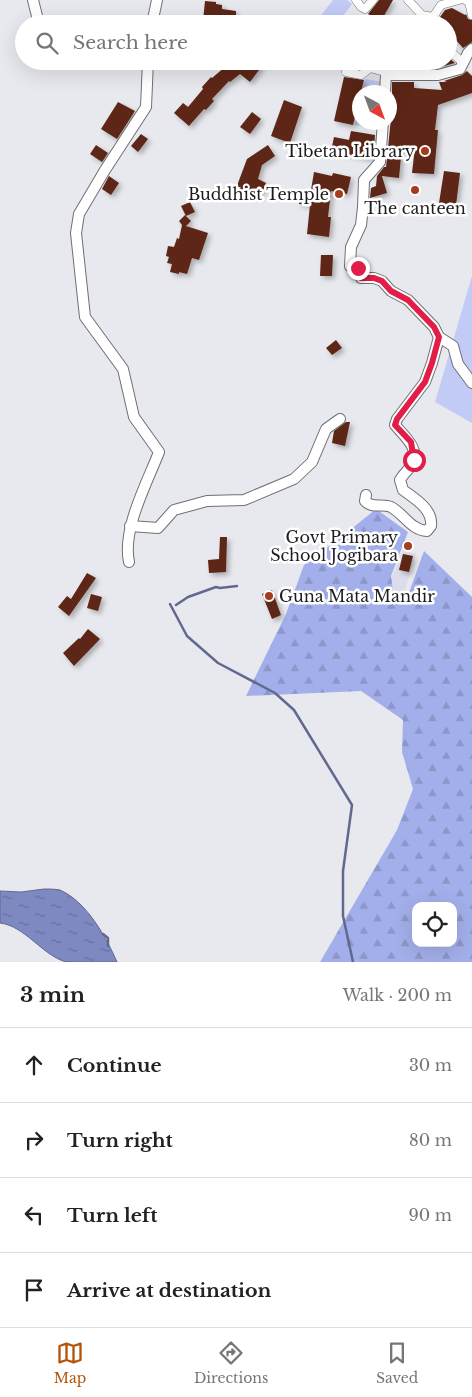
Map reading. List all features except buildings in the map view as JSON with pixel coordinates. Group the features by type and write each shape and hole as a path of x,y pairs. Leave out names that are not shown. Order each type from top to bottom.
{"street":[{"path":"33,0 37,15"},
{"path":"154,15 157,0"},
{"path":"356,0 365,9 373,0"},
{"path":"408,0 422,15"},
{"path":"434,15 441,5 459,0"},
{"path":"468,1 472,15"},
{"path":"457,69 460,68 468,53 472,50"},
{"path":"457,58 462,63"},
{"path":"129,562 130,526 159,452 134,417 123,369 85,318 76,233 79,214 146,107 148,70"},
{"path":"346,72 361,75 367,70"},
{"path":"378,70 385,72 390,70"},
{"path":"385,85 386,76 438,74 453,70"},
{"path":"382,130 380,162 364,180 361,225 351,247 350,266 358,268 361,278 374,278 382,281 391,291 408,300 434,327 439,337 452,346 458,364 472,383"},
{"path":"366,495 365,501 368,504 390,507 422,531 427,531 431,526 431,516 427,510 403,490 400,485 400,480 414,460 414,453 411,442 395,425 397,419 425,382 439,337"},
{"path":"130,526 158,528 174,510 207,501 244,500 294,479 312,462 326,429 340,419"}],"shaded area":[{"path":"333,0 347,0 352,4 344,15 321,15"},
{"path":"365,79 383,82 383,85 364,85"},
{"path":"472,276 472,423 435,402"},
{"path":"403,550 416,554 404,593 395,595 391,579"}],"green space":[{"path":"376,509 408,532 391,576 394,597 406,601 424,551 472,597 472,962 320,962 397,830 413,789 402,752 403,720 361,691 246,696 286,614 304,565"}],"water":[{"path":"44,889 60,890 87,911 101,931 117,962 66,962 49,953 17,929 0,923 0,891 21,892"}],"waterway":[{"path":"176,605 188,597 216,587 237,586"},
{"path":"170,604 187,636 218,663 275,693 294,710 352,805 343,871 343,916 353,962"},
{"path":"103,934 108,938 108,946"}],"place":[{"name":"Tibetan Library","path":"425,151"},
{"name":"The canteen","path":"415,190"},
{"name":"Buddhist Temple","path":"339,194"},
{"name":"Govt Primary School Jogibara","path":"408,546"},
{"name":"Guna Mata Mandir","path":"269,596"}],"route":[{"path":"358,268 361,278 374,278 382,281 391,291 408,300 425,316 439,337 425,382 397,419 395,425 411,442 414,460"}]}
